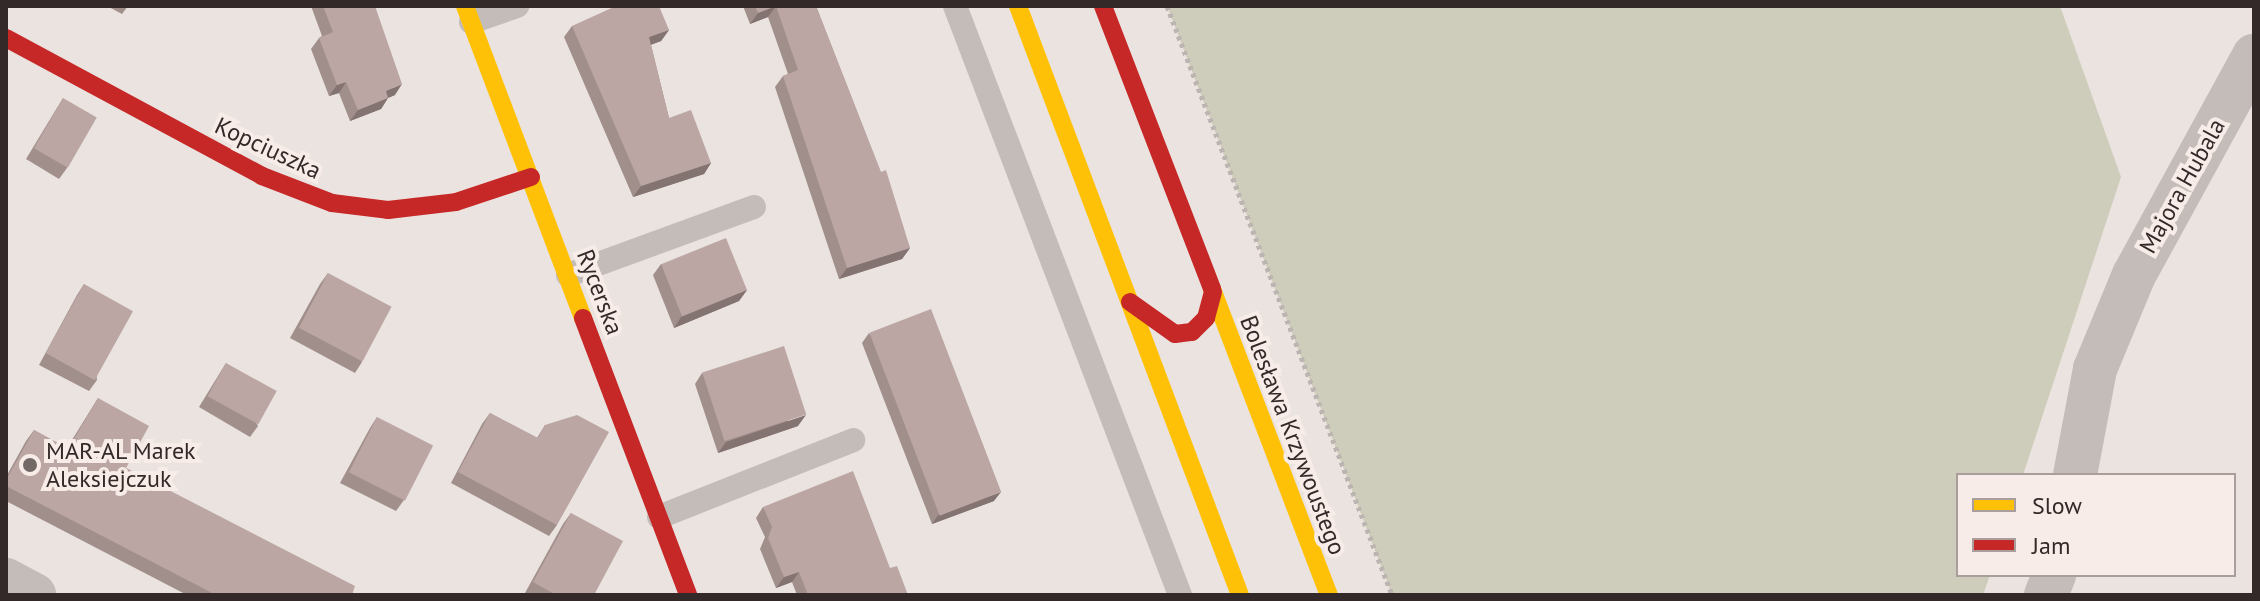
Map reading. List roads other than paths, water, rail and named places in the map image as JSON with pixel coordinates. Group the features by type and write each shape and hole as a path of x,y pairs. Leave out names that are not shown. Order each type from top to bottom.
{"main road":[{"path":"1018,6 1240,595"},
{"name":"Bolesława Krzywoustego","path":"1103,6 1329,595"},
{"name":"Rycerska","path":"468,14 688,595"},
{"name":"Kopciuszka","path":"6,38 262,176 332,203 388,210 456,202 531,177"},
{"name":"Bolesława Krzywoustego","path":"1130,302 1156,324 1184,333 1206,318 1213,292"}],"street":[{"name":"Majora Hubala","path":"2075,473 2095,369 2134,275 2254,56"},
{"path":"6,580 34,595"}],"lane":[{"path":"468,14 517,6"},
{"path":"955,6 1180,595"},
{"path":"568,275 754,207"},
{"path":"659,517 853,440"}],"place":[{"name":"MAR-AL Marek Aleksiejczuk","path":"30,465"}]}
